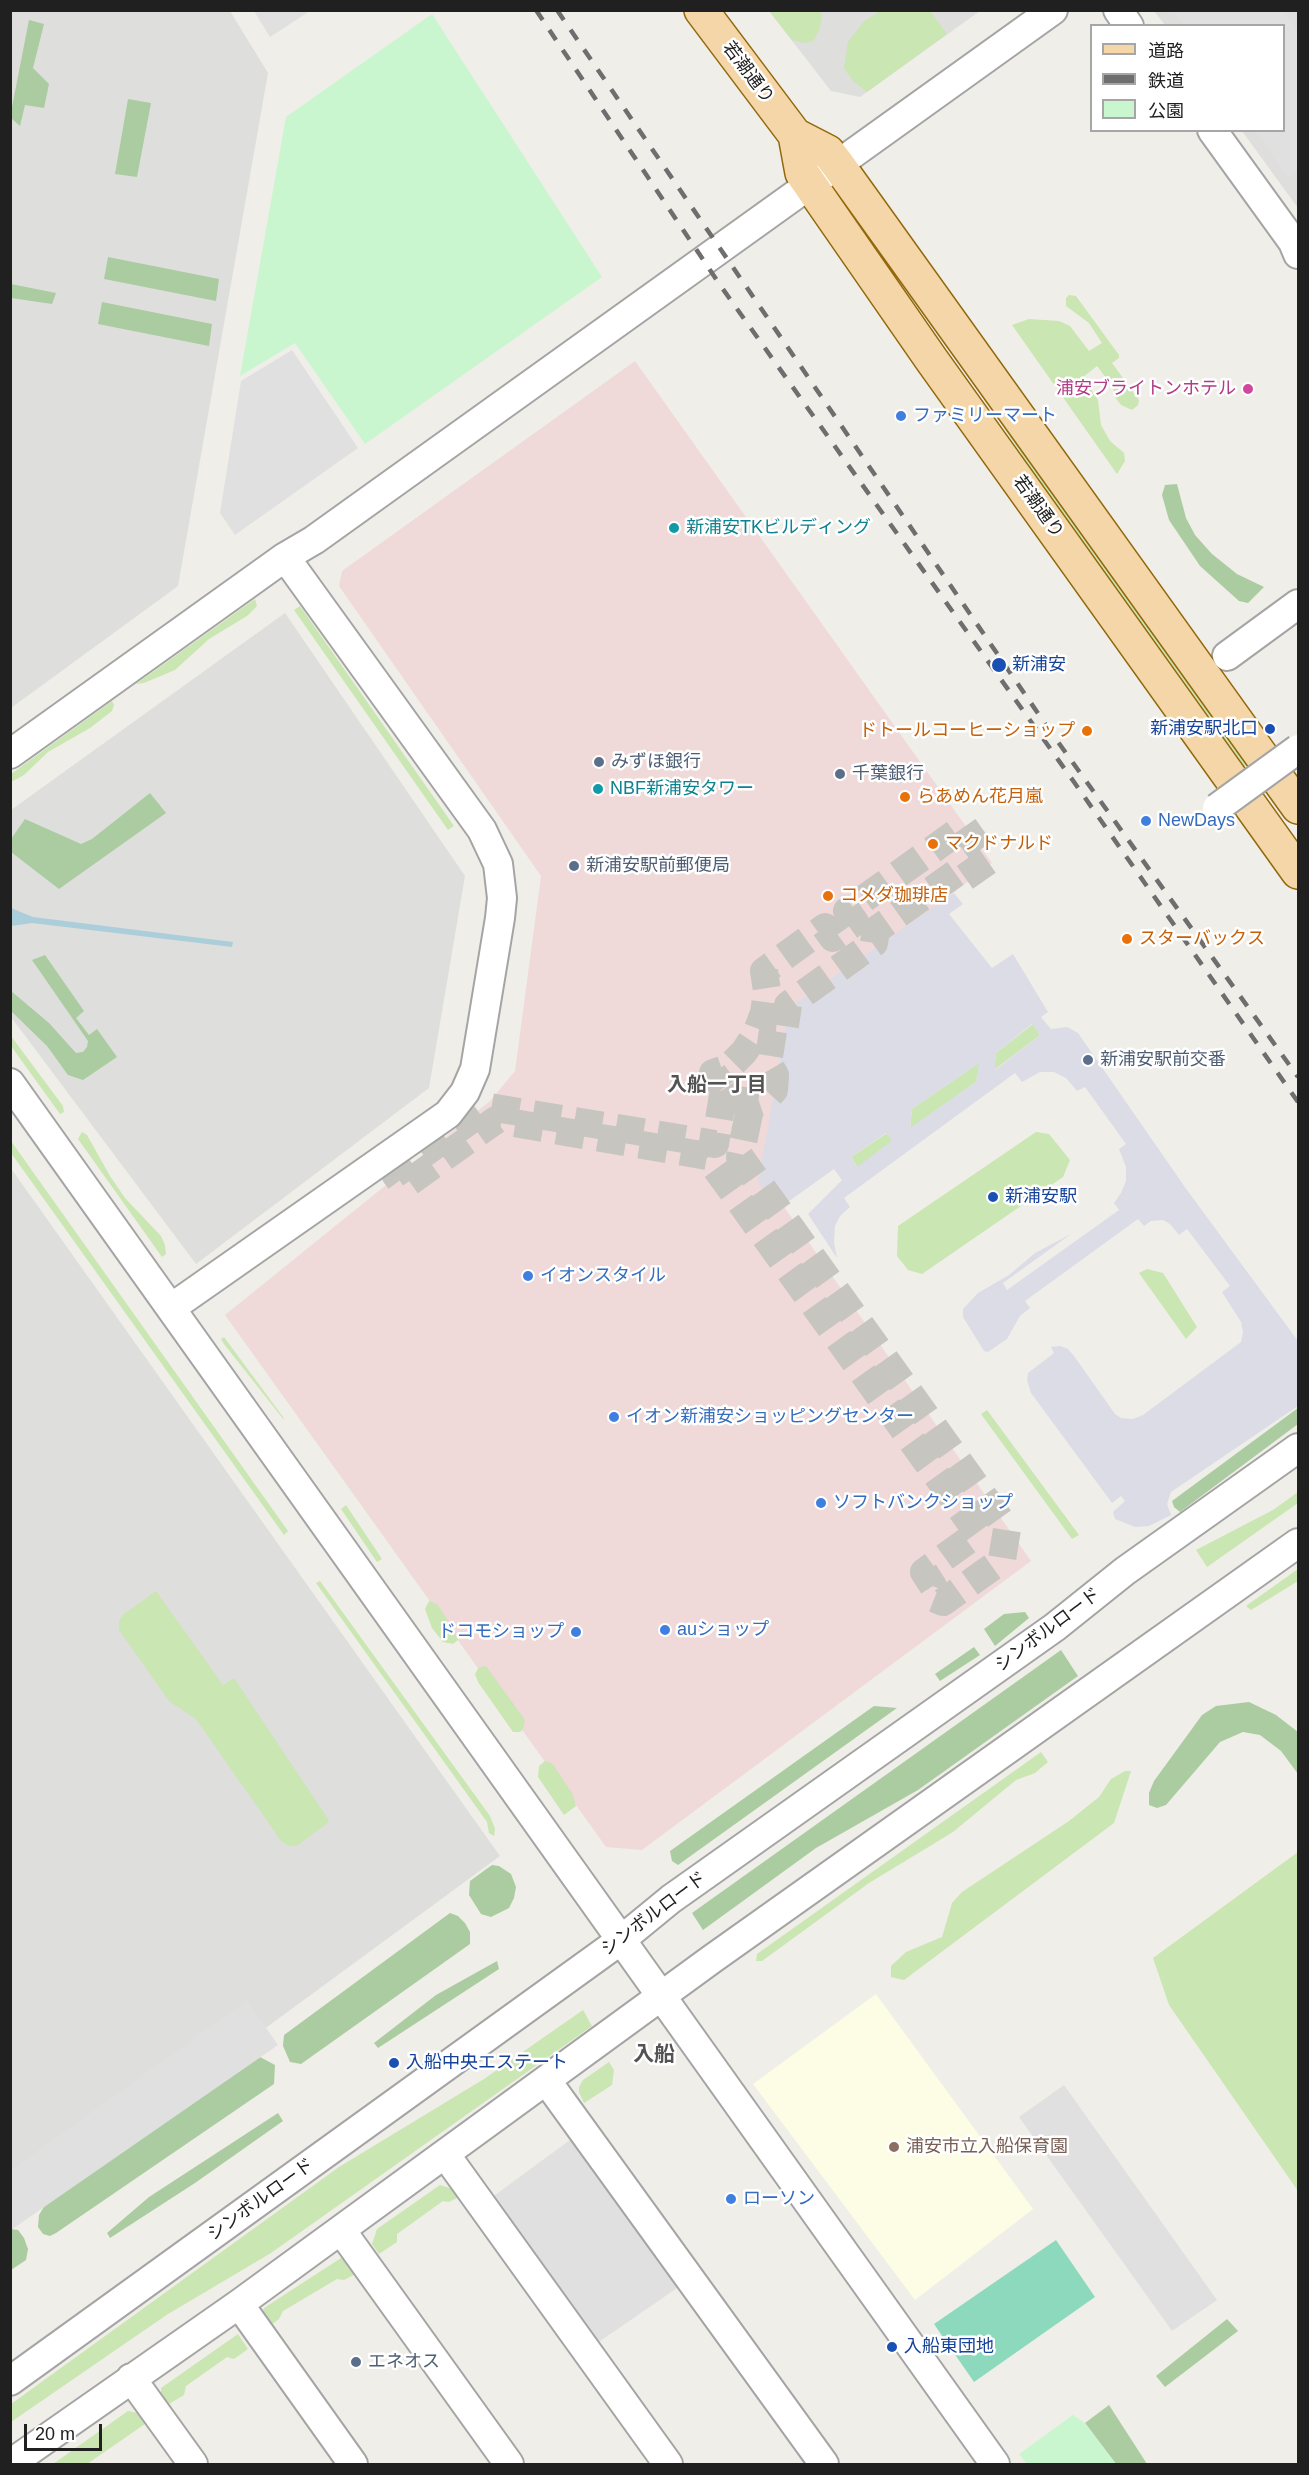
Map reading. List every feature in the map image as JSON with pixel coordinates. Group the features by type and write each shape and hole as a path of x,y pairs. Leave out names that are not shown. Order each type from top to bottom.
{"main road":[{"name":"若潮通り","path":"701,10 795,135 828,152 838,165 1299,807"},
{"name":"若潮通り","path":"795,135 802,173 931,359 1299,872"}],"street":[{"path":"10,754 285,556 314,540 1053,10"},
{"path":"1118,10 1128,24"},
{"path":"1213,132 1293,242 1299,254"},
{"path":"171,1308 448,1114 465,1092 475,1069 500,918 502,898 498,864 482,830 285,556"},
{"path":"1227,656 1299,604"},
{"path":"1217,808 1299,749"},
{"path":"10,1083 661,1996 982,2460"},
{"name":"シンボルロード","path":"10,2380 621,1940 671,1899 1055,1627 1125,1571 1299,1448"},
{"path":"24,2460 131,2378 239,2304 661,1996 1299,1543"},
{"path":"546,2080 824,2464"},
{"path":"445,2154 668,2464"},
{"path":"341,2230 510,2464"},
{"path":"239,2304 354,2464"},
{"path":"131,2378 193,2464"}],"shaded area":[{"path":"11,11 230,11 268,73 178,586 11,708"},
{"path":"254,11 310,11 270,37"},
{"path":"769,11 980,11 860,97 831,91"},
{"path":"1154,11 1298,11 1298,208 1243,132 1285,132 1285,24 1164,24"},
{"path":"1173,11 1284,11 1298,31 1298,170 1287,178 1256,132 1285,132 1285,24 1182,24"},
{"path":"292,350 358,448 235,535 220,513 241,381"},
{"path":"635,361 992,863 797,1014 766,1181 1031,1561 642,1850 606,1847 225,1315 490,1101 515,1071 541,876 339,586 342,571"},
{"path":"285,613 465,876 429,1088 196,1264 11,1017 11,810"},
{"path":"954,893 963,904 949,914 992,968 1013,954 1048,1012 1041,1017 1051,1029 1067,1027 1078,1033 1187,1190 1298,1341 1298,1406 1171,1492 1167,1504 1171,1515 1149,1526 1135,1527 1115,1519 1113,1512 1125,1501 1121,1496 1112,1503 1031,1393 1027,1380 1028,1373 1054,1353 1051,1347 1060,1346 1068,1349 1074,1356 1115,1414 1121,1418 1133,1419 1143,1415 1241,1342 1243,1333 1241,1322 1222,1292 1230,1286 1187,1229 1179,1235 1170,1224 1163,1220 1151,1221 1144,1226 1138,1219 1025,1301 1030,1308 1020,1316 1007,1339 988,1352 984,1351 963,1317 963,1309 978,1293 1009,1275 1035,1253 1071,1234 1003,1283 1007,1290 1119,1210 1114,1203 1126,1181 1126,1167 1119,1149 1126,1144 1085,1087 1077,1091 1066,1078 1054,1072 1040,1072 1022,1082 1015,1073 844,1198 850,1207 840,1216 835,1226 834,1243 837,1258 808,1214 842,1180 834,1169 778,1209 758,1183 789,1008","holes":["1032,1024 1040,1035 995,1070 996,1053","979,1063 976,1082 910,1128 912,1109","886,1133 892,1141 857,1167 851,1157"]},
{"path":"10,1167 500,1856 11,2215 10,2215"},
{"name":"浦安市立入船保育園","path":"876,1994 1033,2209 915,2300 753,2084"},
{"path":"247,2000 278,2045 11,2230 11,2170"},
{"path":"1064,2085 1217,2300 1172,2331 1019,2117"},
{"path":"574,2137 680,2286 593,2346 491,2198"}],"green space":[{"path":"882,10 930,11 947,34 867,92 853,81 844,68 848,42 864,21"},
{"path":"769,11 820,11 822,16 820,28 814,40 806,43 792,40"},
{"path":"432,14 602,277 365,444 295,343 240,376 286,117"},
{"path":"29,20 44,24 33,68 49,84 44,108 25,105 20,126 11,118 11,112"},
{"path":"128,99 151,103 137,177 115,174"},
{"path":"108,257 219,279 216,301 104,279"},
{"path":"10,284 56,293 52,304 11,298"},
{"path":"1069,295 1076,296 1119,355 1119,358 1112,363 1139,400 1138,405 1132,410 1121,405 1115,397 1113,387 1097,366 1083,377 1098,400 1101,425 1110,441 1124,453 1125,461 1117,474 1012,325 1029,319 1059,321 1070,326 1089,351 1102,343 1089,323 1066,306 1066,298"},
{"path":"102,302 212,324 209,346 98,324"},
{"path":"997,405 1251,762 1241,769 1036,477 991,408"},
{"path":"1177,484 1186,518 1195,535 1212,554 1237,574 1264,587 1248,603 1239,601 1200,566 1169,520 1162,495 1165,485"},
{"path":"255,599 257,606 247,616 209,639 175,670 136,684"},
{"path":"300,606 454,826 448,830 294,610"},
{"path":"112,701 114,705 112,711 90,728 48,752 24,775 11,782 11,774"},
{"path":"150,793 166,813 59,889 11,852 11,839 25,819 81,844 92,839"},
{"path":"45,955 84,1011 76,1018 89,1035 97,1029 117,1057 83,1080 68,1075 47,1046 11,1011 11,991 49,1023 76,1053 83,1052 87,1047 88,1041 32,960"},
{"path":"1033,1024 1040,1035 994,1070 996,1053"},
{"path":"11,1036 63,1106 64,1112 60,1114 11,1046"},
{"path":"980,1062 976,1082 910,1129 912,1109"},
{"path":"82,1132 87,1135 125,1198 161,1236 166,1254 162,1257 78,1139"},
{"path":"1036,1132 1049,1134 1070,1160 1063,1177 922,1274 908,1270 897,1256 898,1226"},
{"path":"887,1133 893,1141 858,1168 851,1157"},
{"path":"11,1141 288,1531 284,1535 11,1153"},
{"path":"1147,1269 1163,1273 1197,1327 1186,1339 1139,1273"},
{"path":"224,1337 284,1420 224,1344 221,1339"},
{"path":"1298,1408 1298,1424 1180,1512 1174,1507 1172,1501"},
{"path":"987,1410 1079,1535 1072,1539 981,1414"},
{"path":"1298,1492 1298,1503 1207,1567 1196,1550 1273,1510"},
{"path":"346,1505 382,1559 377,1562 341,1509"},
{"path":"1298,1569 1298,1581 1251,1610 1246,1606"},
{"path":"320,1581 490,1816 495,1829 494,1836 489,1833 487,1822 316,1583"},
{"path":"156,1591 223,1685 234,1678 328,1819 329,1822 298,1845 289,1846 282,1842 196,1719 169,1701 119,1630 119,1621 124,1614"},
{"path":"429,1601 437,1604 454,1630 458,1640 453,1644 443,1642 432,1628 425,1609"},
{"path":"1025,1612 1029,1618 995,1646 984,1629 1004,1614"},
{"path":"974,1647 980,1655 940,1681 935,1674"},
{"path":"1061,1650 1078,1676 918,1790 816,1848 703,1930 692,1913"},
{"path":"486,1666 525,1720 520,1732 513,1732 478,1682 475,1674 479,1667"},
{"path":"1249,1702 1276,1715 1298,1732 1298,1774 1281,1751 1260,1735 1243,1732 1220,1742 1166,1805 1157,1808 1149,1805 1149,1793 1154,1781 1202,1715 1216,1706"},
{"path":"874,1706 897,1708 678,1865 672,1861 670,1851"},
{"path":"1041,1752 1048,1762 1035,1773 1016,1780 953,1832 869,1883 762,1961 756,1961 757,1954"},
{"path":"545,1761 552,1763 572,1793 576,1806 564,1815 538,1777 539,1766"},
{"path":"1125,1771 1131,1771 1114,1823 904,1980 891,1977 891,1966 906,1952 942,1937 952,1903 962,1892 1069,1821 1099,1797 1111,1779"},
{"path":"1298,1852 1298,2191 1169,2005 1153,1958"},
{"path":"492,1865 499,1866 511,1874 516,1887 509,1908 491,1917 481,1914 469,1895 470,1881"},
{"path":"450,1913 458,1916 465,1923 470,1932 470,1944 301,2064 290,2062 283,2046 284,2035"},
{"path":"497,1961 499,1969 378,2048 374,2043 436,1995"},
{"path":"583,2010 592,2026 271,2253 168,2314 11,2422 11,2404 339,2167 484,2079"},
{"path":"260,2057 275,2065 274,2084 56,2233 50,2236 43,2234 38,2227 39,2215 45,2205"},
{"path":"609,2062 614,2070 612,2085 584,2103 579,2092 583,2080"},
{"path":"278,2113 283,2121 195,2183 110,2238 107,2233 149,2197"},
{"path":"440,2185 453,2189 459,2197 449,2202 443,2201 397,2234 397,2242 379,2254 372,2244 377,2229"},
{"path":"11,2229 18,2230 28,2249 26,2260 11,2270"},
{"path":"1056,2240 1095,2297 974,2382 934,2324"},
{"path":"341,2258 350,2260 359,2272 344,2280 337,2279 283,2311 279,2319 266,2329 261,2317 264,2308"},
{"path":"1227,2319 1238,2331 1165,2387 1156,2376"},
{"path":"238,2334 248,2349 234,2359 227,2357 186,2386 184,2395 169,2404 161,2400 161,2388"},
{"path":"1109,2405 1147,2464 1116,2464 1085,2423"},
{"path":"128,2411 138,2413 145,2424 87,2464 53,2464"},
{"path":"1073,2415 1085,2423 1116,2464 1027,2464 1019,2454"}],"water":[{"path":"11,908 33,917 233,942 232,947 32,923 11,926"}],"tunnel":[{"path":"964,827 988,861 961,880 956,873 876,930 874,943 788,1005 784,1032 773,1031 768,1063 775,1075 774,1090 764,1101 758,1103 731,1099 713,1073 728,1068 744,1052 756,1034 764,1013 767,991 764,971 825,927 833,938 855,922 847,911 964,827"},
{"path":"724,1089 731,1099 751,1104 740,1157 1007,1529 1002,1560 943,1602 933,1598 931,1591 933,1586 924,1572 978,1533 707,1156 496,1120 404,1186 395,1174 489,1107 715,1144 724,1089"}],"railway":[{"path":"536,10 720,285 1074,782 1298,1102"},
{"path":"557,10 1048,728 1298,1077"}],"place":[{"name":"浦安ブライトンホテル","path":"1248,389"},
{"name":"ファミリーマート","path":"901,416"},
{"name":"新浦安TKビルディング","path":"674,528"},
{"name":"新浦安","path":"999,665"},
{"name":"新浦安駅北口","path":"1270,729"},
{"name":"ドトールコーヒーショップ","path":"1087,731"},
{"name":"みずほ銀行","path":"599,762"},
{"name":"千葉銀行","path":"840,774"},
{"name":"NBF新浦安タワー","path":"598,789"},
{"name":"らあめん花月嵐","path":"905,797"},
{"name":"NewDays","path":"1146,821"},
{"name":"マクドナルド","path":"933,844"},
{"name":"新浦安駅前郵便局","path":"574,866"},
{"name":"コメダ珈琲店","path":"828,896"},
{"name":"スターバックス","path":"1127,939"},
{"name":"新浦安駅前交番","path":"1088,1060"},
{"name":"新浦安駅","path":"993,1197"},
{"name":"イオンスタイル","path":"528,1276"},
{"name":"イオン新浦安ショッピングセンター","path":"614,1417"},
{"name":"ソフトバンクショップ","path":"821,1503"},
{"name":"auショップ","path":"665,1630"},
{"name":"ドコモショップ","path":"576,1632"},
{"name":"入船中央エステート","path":"394,2063"},
{"name":"浦安市立入船保育園","path":"894,2147"},
{"name":"ローソン","path":"731,2199"},
{"name":"入船東団地","path":"892,2347"},
{"name":"エネオス","path":"356,2362"}],"district":[{"name":"入船一丁目","path":"717,1085"},
{"name":"入船","path":"654,2055"}]}
